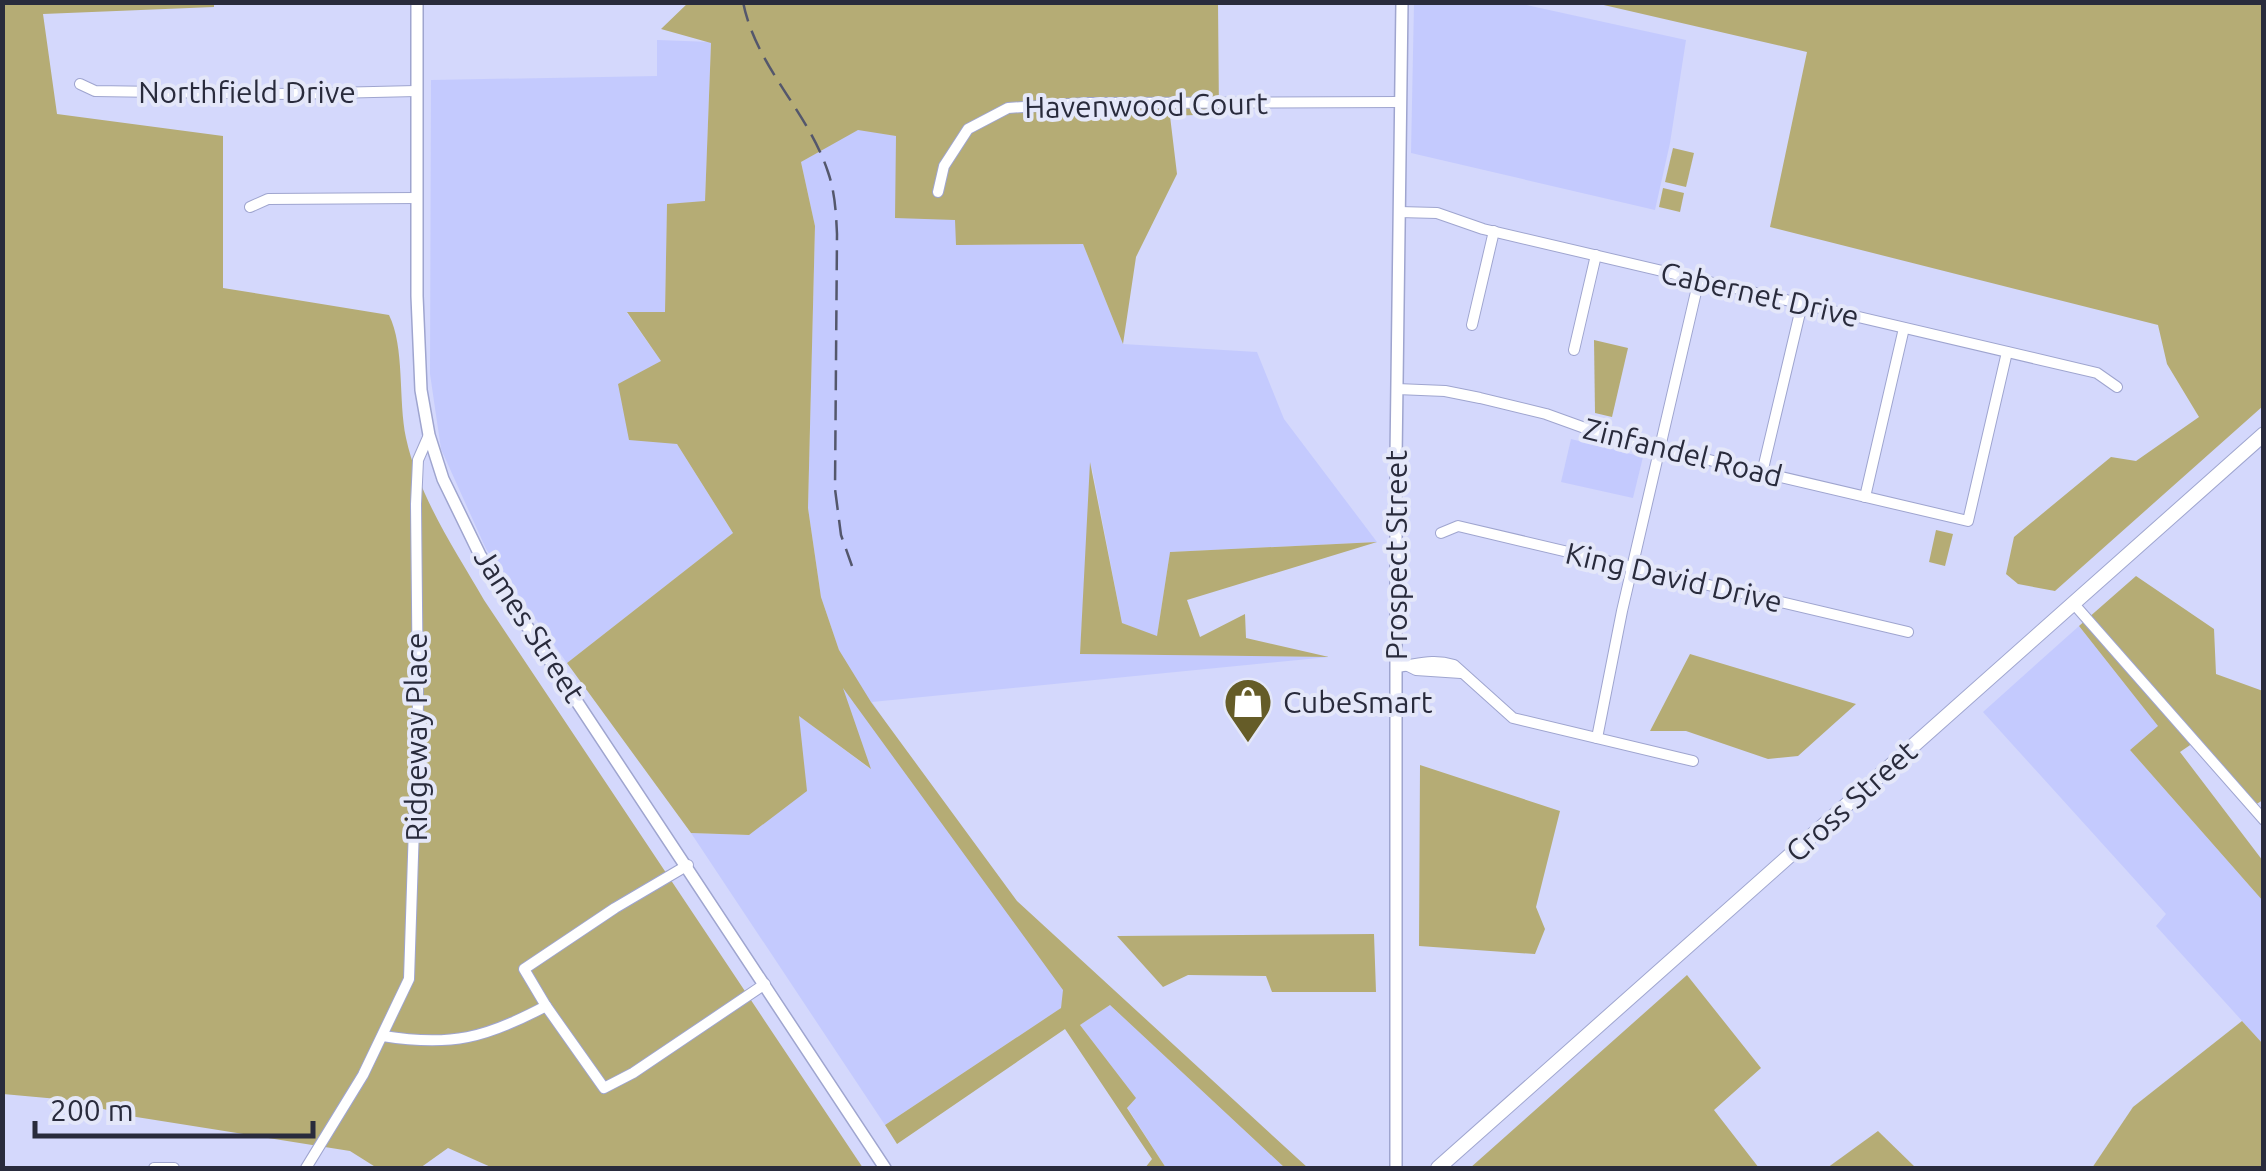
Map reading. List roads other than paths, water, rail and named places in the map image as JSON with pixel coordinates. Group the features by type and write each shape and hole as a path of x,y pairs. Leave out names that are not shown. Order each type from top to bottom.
{"main road":[{"name":"Cross Street","path":"1438,1168 2264,434"}],"street":[{"name":"James Street","path":"417,2 416,198 421,390 429,435 443,478 480,555 886,1168"},
{"name":"Prospect Street","path":"1396,1168 1402,667 1397,389 1402,2"},
{"name":"Northfield Drive","path":"80,84 96,91 416,91"},
{"name":"Havenwood Court","path":"938,192 944,166 968,129 1008,108 1086,103 1401,102"},
{"path":"250,207 268,199 416,198"},
{"name":"Cabernet Drive","path":"1400,212 1437,212 1494,231 1596,256 2097,373 2117,388"},
{"path":"1472,324 1494,231"},
{"path":"1574,350 1596,256"},
{"path":"1597,738 1632,566 1699,280"},
{"path":"1762,473 1802,304"},
{"path":"1864,497 1904,328"},
{"name":"Zinfandel Road","path":"1397,389 1445,391 1480,398 1546,414 1607,436 1968,521 2007,352"},
{"name":"Ridgeway Place","path":"306,1168 364,1075 402,999 412,962 418,704 416,504 418,460 429,435"},
{"name":"King David Drive","path":"1442,533 1458,526 1908,632"},
{"path":"2074,603 2264,820"},
{"path":"1402,667 1424,660 1454,665 1513,718 1693,760"},
{"path":"688,865 524,969 546,1006 604,1088 633,1073 765,984"},
{"path":"384,1036 456,1041 546,1006"},
{"path":"154,1168 174,1168"}],"railway":[{"path":"743,2 759,47 819,150 832,187 837,234 835,489 841,535 852,566"}],"place":[{"name":"CubeSmart","path":"1248,744"}]}
